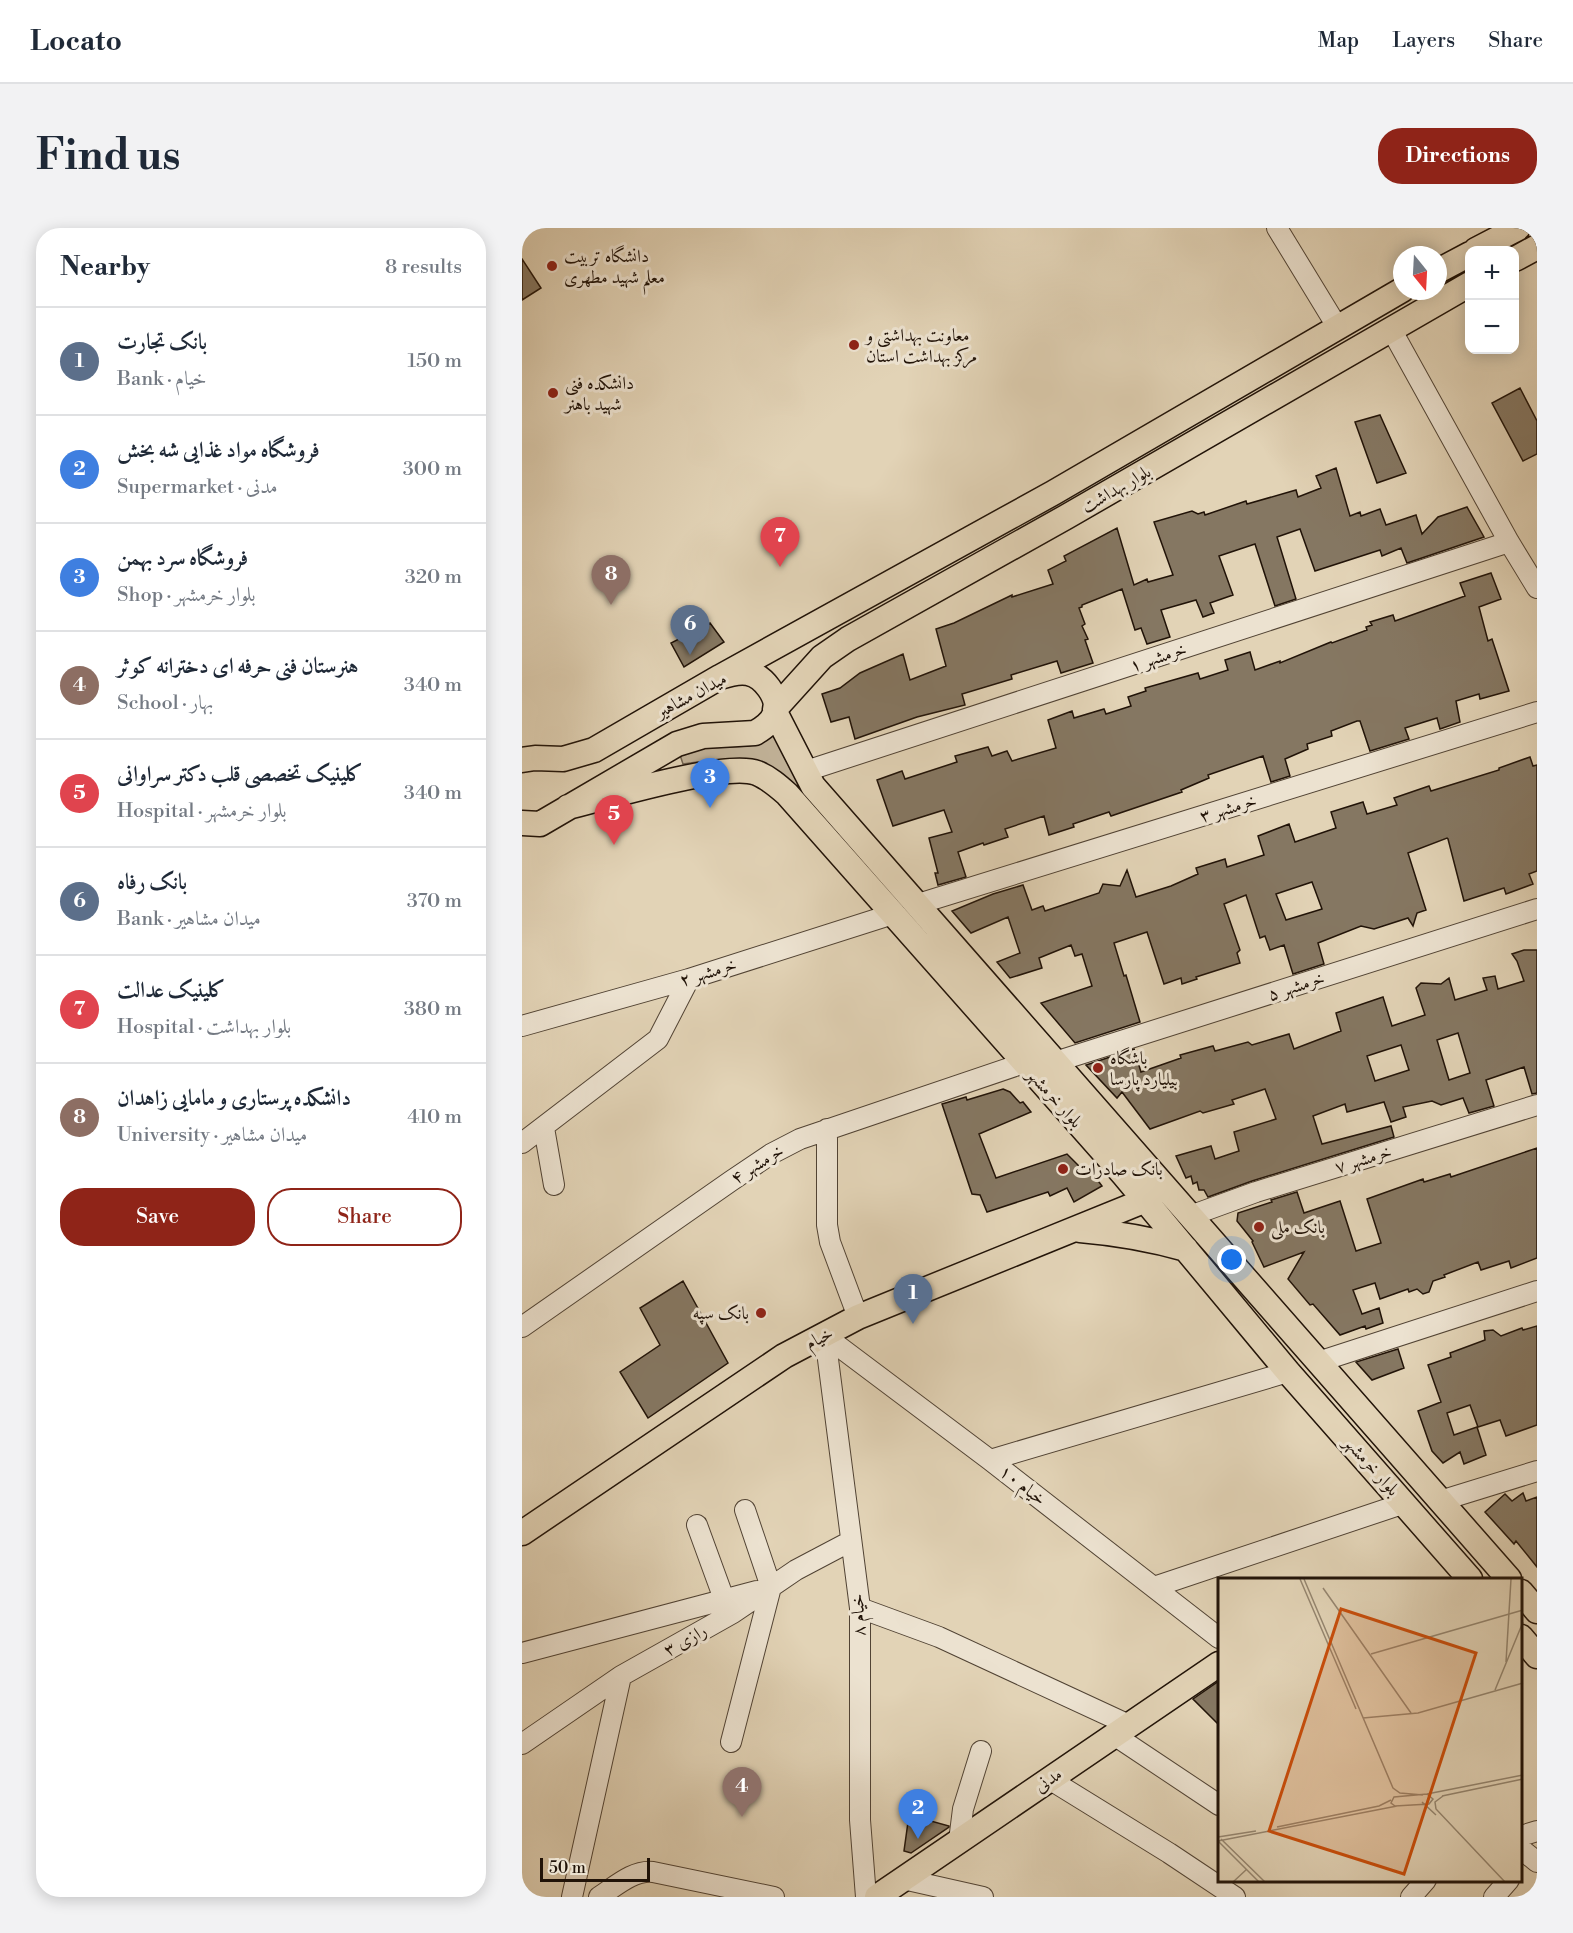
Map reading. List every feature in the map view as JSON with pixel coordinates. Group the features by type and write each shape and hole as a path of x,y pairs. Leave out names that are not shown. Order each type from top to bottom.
{"main road":[{"path":"1484,246 1518,228"},
{"path":"1519,257 1537,247"},
{"path":"1447,266 1465,257"},
{"name":"بلوار بهداشت","path":"775,711 822,657 848,639 1066,517 1465,287"},
{"name":"بلوار بهداشت","path":"720,677 1053,494 1393,295"},
{"path":"1377,304 1391,329"},
{"name":"میدان مشاهیر","path":"522,760 563,759 594,750 720,677 740,672 753,675 762,679 773,695 775,711 766,725 755,733 711,735 677,744 568,807 528,827"},
{"name":"بلوار خرمشهر","path":"775,711 813,786 1508,1578"},
{"path":"522,746 563,759"},
{"name":"بلوار خرمشهر","path":"568,807 694,776 755,772 772,781 787,794 1146,1200 1288,1372 1468,1576"},
{"path":"893,914 918,904"},
{"name":"خیام","path":"522,1533 784,1356 858,1317 1146,1200"},
{"path":"1074,1229 1119,1233 1186,1249"},
{"path":"1468,1576 1492,1560"},
{"path":"1522,1593 1537,1611"},
{"name":"مدنی","path":"877,1897 1218,1665"}],"street":[{"path":"1277,228 1338,328"},
{"path":"1391,329 1509,542 1537,588"},
{"name":"خرمشهر ۱","path":"806,771 1509,542"},
{"name":"خرمشهر ۳","path":"918,904 1537,712"},
{"name":"خرمشهر ۵","path":"1054,1062 1537,909"},
{"name":"خرمشهر ۲","path":"522,1026 689,979 893,914"},
{"path":"522,1143 658,1039 689,979"},
{"name":"خرمشهر ۴","path":"522,1327 771,1154 826,1129 1024,1063"},
{"name":"خرمشهر ۷","path":"1190,1216 1256,1192 1537,1105"},
{"path":"544,1128 554,1185"},
{"path":"826,1129 827,1225 830,1242 858,1317"},
{"path":"1318,1362 1537,1292"},
{"name":"خیام ۱۰","path":"825,1336 990,1460 1218,1637"},
{"name":"خیام ۸","path":"825,1336 860,1608 860,1820 866,1897"},
{"path":"990,1460 1288,1372"},
{"path":"1440,1501 1537,1471"},
{"path":"1154,1587 1405,1503"},
{"path":"731,1742 771,1587 745,1510"},
{"path":"697,1525 729,1606"},
{"path":"522,1653 729,1606 771,1587 796,1570 851,1541"},
{"name":"رازی ۳","path":"522,1744 729,1606"},
{"path":"860,1608 939,1638 1121,1730 1218,1804"},
{"path":"572,1897 621,1676"},
{"path":"959,1840 963,1809 981,1751"},
{"path":"1049,1779 1235,1897"},
{"path":"1522,1836 1537,1831"},
{"path":"600,1897 627,1878 642,1871 774,1897"},
{"path":"903,1879 983,1897"},
{"path":"1411,1897 1425,1882"},
{"path":"1494,1897 1508,1882"}],"shaded area":[{"path":"775,732 817,802 813,806 791,781 768,769 723,762 683,764 680,755 706,748 749,746 757,744"}],"building":[{"path":"522,259 541,288 522,300"},
{"path":"1520,388 1537,421 1537,454 1523,461 1492,403"},
{"path":"1380,415 1406,473 1377,483 1355,422"},
{"path":"1336,468 1350,516 1360,512 1361,516 1380,509 1386,525 1416,515 1422,534 1438,517 1467,507 1484,537 1407,563 1401,548 1382,556 1380,550 1315,571 1300,529 1277,537 1296,599 1275,606 1255,544 1219,556 1233,595 1210,603 1214,613 1203,617 1196,600 1161,610 1170,637 1147,644 1141,628 1135,630 1122,589 1079,608 1085,624 1082,626 1088,639 1085,640 1093,663 1061,673 1057,661 1011,675 1012,679 962,694 965,705 917,717 855,739 849,717 831,722 822,694 840,688 860,673 903,654 910,680 946,666 936,629 954,623 1012,595 1012,597 1053,584 1048,570 1066,561 1064,556 1117,528 1134,585 1147,579 1148,582 1173,575 1154,522 1192,511 1198,514 1204,512 1205,515 1246,501 1247,504 1296,490 1298,497 1321,488 1316,476"},
{"path":"1491,573 1501,599 1479,607 1488,641 1492,639 1509,691 1480,699 1479,694 1456,701 1460,722 1440,729 1437,718 1405,728 1409,739 1370,751 1360,721 1357,721 1331,731 1332,736 1307,744 1308,749 1285,759 1290,776 1271,782 1263,756 1208,775 1209,778 1181,790 1182,792 1111,816 1109,812 1049,835 1044,816 1005,829 1008,837 958,852 966,877 938,885 935,873 938,873 929,838 952,832 944,810 893,826 877,780 902,771 905,779 957,762 955,756 988,747 992,756 1007,751 1012,761 1056,748 1048,720 1072,711 1074,718 1104,709 1106,714 1131,706 1128,697 1146,691 1145,688 1198,673 1200,679 1228,670 1225,660 1250,652 1255,670 1280,661 1280,663 1367,630 1366,627 1372,625 1370,622 1393,615 1395,621 1465,596 1460,583"},
{"path":"710,623 724,642 684,667 671,643"},
{"path":"1530,757 1533,766 1537,765 1537,871 1529,874 1533,884 1506,894 1504,888 1464,901 1447,838 1408,853 1426,910 1417,913 1413,926 1408,918 1374,929 1361,926 1318,943 1324,964 1293,974 1284,945 1270,950 1265,936 1260,938 1246,895 1224,904 1240,950 1237,953 1240,963 1196,977 1197,979 1182,984 1181,978 1164,984 1147,932 1114,943 1140,1022 1075,1043 1041,1003 1092,986 1082,954 1075,956 1071,945 1039,958 1042,968 1010,978 997,962 1020,953 1008,917 971,933 952,911 993,894 1023,885 1032,910 1043,906 1045,911 1099,893 1103,884 1120,886 1127,870 1136,897 1171,886 1198,874 1196,868 1225,859 1227,867 1264,855 1258,836 1289,824 1295,842 1336,828 1331,812 1363,802 1367,814 1397,805 1394,798 1429,786 1431,791 1499,770 1499,768","holes":["1312,882 1322,909 1286,920 1276,894"]},
{"path":"1524,950 1537,950 1537,1093 1532,1094 1524,1067 1486,1080 1494,1106 1469,1113 1463,1098 1441,1105 1432,1101 1403,1107 1406,1117 1391,1122 1384,1102 1347,1112 1345,1104 1313,1116 1322,1144 1391,1126 1394,1137 1208,1197 1204,1190 1199,1190 1197,1182 1193,1184 1191,1176 1186,1178 1176,1156 1211,1146 1215,1159 1239,1151 1234,1132 1276,1119 1265,1089 1232,1100 1234,1104 1203,1113 1200,1111 1150,1129 1122,1092 1117,1098 1086,1065 1134,1049 1141,1072 1181,1058 1180,1055 1213,1046 1215,1051 1248,1042 1252,1045 1289,1034 1294,1049 1341,1031 1336,1013 1383,997 1392,1026 1425,1015 1416,988 1421,983 1441,984 1449,978 1455,1000 1487,990 1483,978 1495,976 1498,989 1524,981 1512,954","holes":["1458,1033 1470,1073 1449,1080 1437,1040","1401,1045 1409,1070 1375,1081 1367,1056"]},
{"path":"1003,1089 1010,1092 1020,1103 1023,1102 1031,1112 979,1134 996,1178 1067,1154 1089,1176 1093,1174 1102,1186 1074,1202 1067,1188 1050,1196 1048,1192 987,1212 980,1195 972,1194 942,1104 966,1097 967,1100"},
{"path":"1537,1148 1537,1258 1511,1268 1509,1261 1481,1270 1478,1262 1433,1281 1429,1292 1423,1294 1417,1289 1409,1292 1408,1289 1380,1299 1375,1283 1353,1290 1362,1314 1379,1308 1383,1323 1366,1329 1365,1326 1340,1335 1288,1279 1304,1252 1264,1267 1253,1241 1237,1221 1238,1213 1297,1192 1304,1213 1340,1201 1356,1251 1381,1243 1367,1199 1423,1179 1424,1182 1450,1174 1451,1177"},
{"path":"683,1281 728,1363 648,1418 620,1372 660,1345 640,1308"},
{"path":"1537,1326 1537,1425 1506,1436 1500,1420 1478,1427 1470,1405 1447,1413 1454,1435 1477,1427 1486,1455 1464,1464 1460,1452 1443,1463 1432,1451 1418,1411 1441,1402 1428,1365 1451,1357 1450,1353 1485,1340 1484,1331 1493,1330 1501,1336 1522,1328 1523,1330"},
{"path":"1398,1349 1404,1368 1372,1380 1356,1362"},
{"path":"1523,1493 1526,1501 1537,1497 1537,1567 1516,1541 1514,1544 1485,1512 1505,1494 1512,1501"},
{"path":"1218,1682 1218,1724 1193,1699"},
{"path":"909,1815 949,1827 911,1853 904,1851"}],"place":[{"name":"دانشگاه تربیت معلم شهید مطهری","path":"552,266"},
{"name":"معاونت بهداشتی و مرکز بهداشت استان","path":"854,345"},
{"name":"دانشکده فنی شهید باهنر","path":"553,393"},
{"name":"کلینیک عدالت","path":"780,567"},
{"name":"دانشکده پرستاری و مامایی زاهدان","path":"611,605"},
{"name":"بانک رفاه","path":"690,655"},
{"name":"فروشگاه سرد بهمن","path":"710,808"},
{"name":"کلینیک تخصصی قلب دکتر سراوانی","path":"614,845"},
{"name":"باشگاه بیلیارد پارسا","path":"1098,1068"},
{"name":"بانک صادرات","path":"1063,1169"},
{"name":"بانک ملی","path":"1259,1227"},
{"name":"بانک سپه","path":"761,1313"},
{"name":"بانک تجارت","path":"913,1324"},
{"name":"هنرستان فنی حرفه ای دخترانه کوثر","path":"742,1817"},
{"name":"فروشگاه مواد غذایی شه بخش","path":"918,1839"}]}
